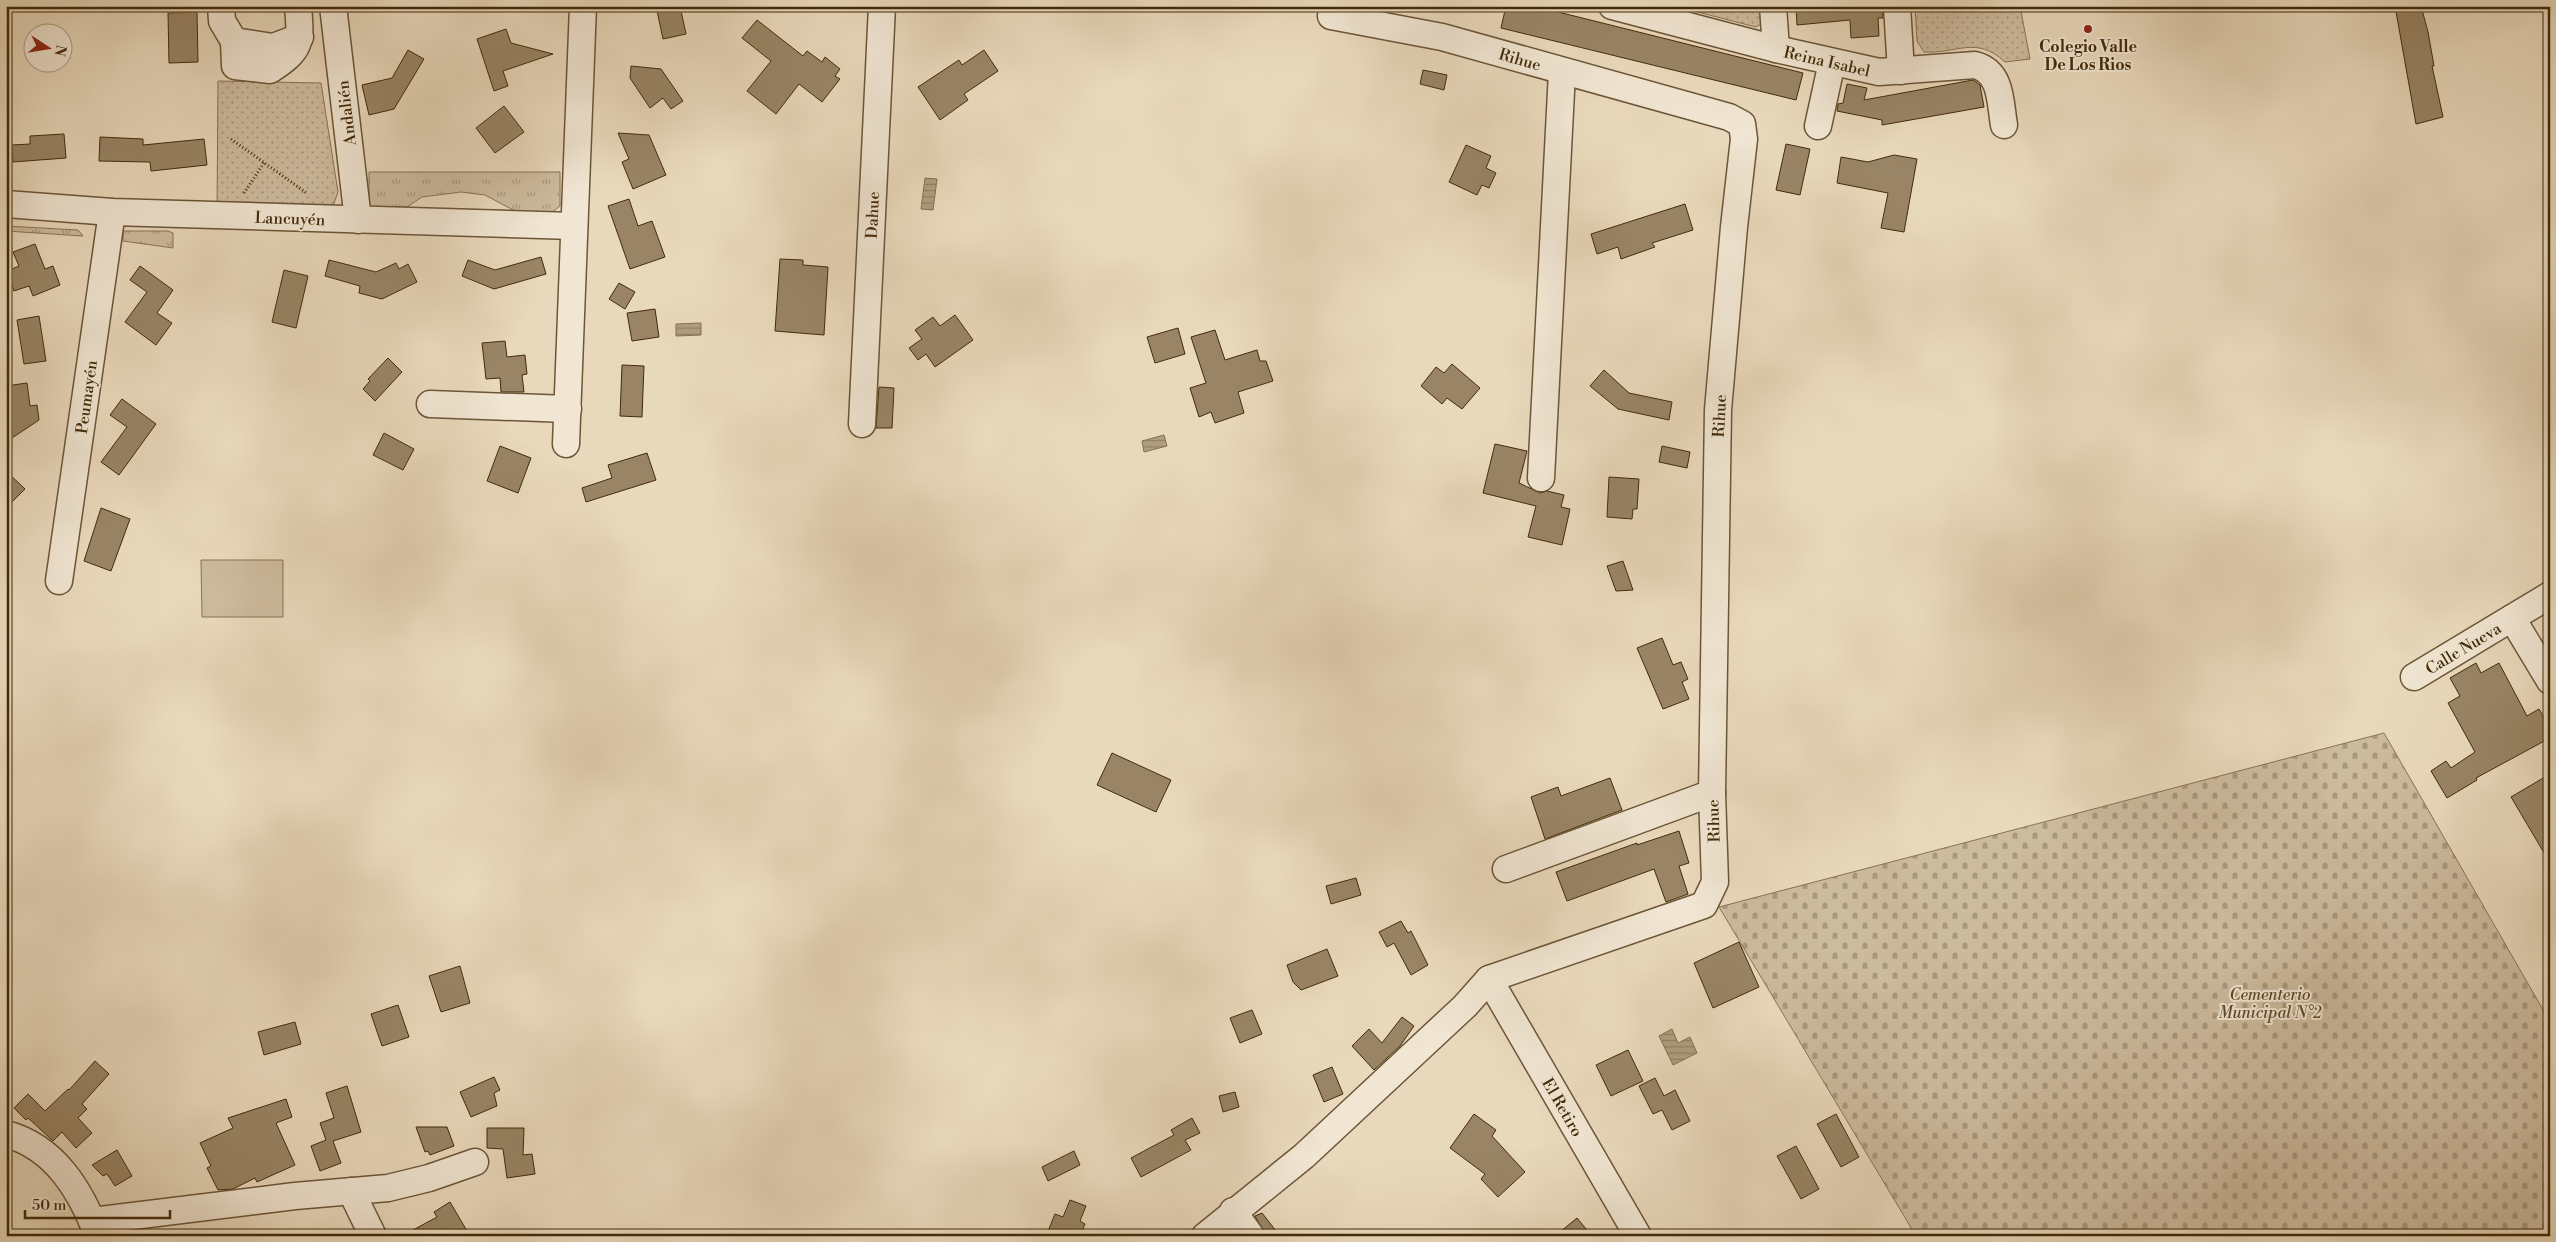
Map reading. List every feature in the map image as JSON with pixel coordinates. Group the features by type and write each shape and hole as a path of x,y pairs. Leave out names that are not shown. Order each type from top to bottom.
{"street":[{"path":"221,6 222,21 234,41 235,66 270,70 292,56 300,37 298,6"},
{"name":"Andalién","path":"333,6 358,220"},
{"path":"566,444 583,6"},
{"name":"Dahue","path":"862,424 882,6"},
{"name":"Reina Isabel","path":"1612,6 1639,10 1776,49 1879,72 1975,65 1982,67 1990,72 1996,80 2004,125"},
{"path":"1773,6 1776,49"},
{"path":"1897,6 1901,71"},
{"name":"Rihue","path":"1331,16 1442,37 1729,117 1742,124 1744,140 1734,227 1718,410 1712,793 1715,882 1704,905 1489,979"},
{"path":"1818,126 1832,62"},
{"path":"1541,478 1562,72"},
{"name":"Lancuyén","path":"6,204 112,212 574,226"},
{"name":"Peumayén","path":"59,581 112,212"},
{"path":"430,404 568,409"},
{"name":"Calle Nueva","path":"2414,677 2550,595"},
{"name":"Calle Nueva","path":"2512,618 2550,681"},
{"path":"1506,869 1712,793"},
{"path":"1205,1236 1233,1211 1304,1156 1465,1006 1489,979"},
{"name":"El Retiro","path":"1489,979 1638,1236"},
{"path":"6,1134 20,1138 44,1151 62,1169 95,1228 408,1183 475,1162"},
{"path":"351,1191 373,1236"},
{"path":"1233,1211 1251,1236"}],"path":[{"path":"231,139 310,196 310,218"},
{"path":"228,216 264,163"}],"green space":[{"path":"1674,6 1763,6 1761,24 1756,27"},
{"path":"1915,6 2020,6 2030,59 2005,62 1985,49 1975,47 1924,52 1917,41"},
{"path":"218,81 321,83 338,192 332,209 217,211"},
{"path":"369,172 560,172 560,206 551,213 517,212 485,195 461,192 422,197 407,207 369,207"},
{"path":"6,226 78,230 83,236 6,231"},
{"path":"123,231 168,231 173,233 173,248 123,241"},
{"path":"201,560 283,560 283,617 202,617"},
{"name":"Cementerio Municipal N°2","path":"2384,733 2550,1022 2550,1236 1916,1236 1719,907"}],"shaded area":[{"path":"925,178 937,179 933,210 921,209"},
{"path":"701,323 701,335 676,336 676,324"},
{"path":"1164,435 1167,446 1144,452 1142,441"},
{"path":"1672,1029 1678,1043 1690,1037 1697,1053 1673,1065 1659,1036"}],"building":[{"path":"656,6 680,6 686,34 663,39"},
{"path":"1506,6 1534,6 1803,73 1796,100 1501,28"},
{"path":"1882,6 1883,18 1878,18 1879,36 1851,38 1850,20 1797,25 1796,7"},
{"path":"2395,6 2421,6 2428,32 2434,66 2432,66 2443,117 2416,124"},
{"path":"197,12 198,62 169,63 168,13"},
{"path":"757,20 803,56 807,51 822,62 825,57 840,69 835,76 840,79 822,102 799,84 776,114 747,91 771,61 742,38"},
{"path":"506,29 511,43 553,54 503,71 508,86 494,91 477,39"},
{"path":"408,50 424,59 394,109 369,115 362,85 392,78"},
{"path":"984,50 998,71 964,94 968,100 940,120 918,87 959,60 962,65"},
{"path":"631,66 661,69 683,101 671,109 663,98 650,108 630,78"},
{"path":"1423,70 1447,75 1444,90 1420,84"},
{"path":"1973,80 1980,85 1984,107 1882,125 1882,120 1837,111 1838,104 1843,103 1847,84 1867,88 1864,100"},
{"path":"504,106 524,132 495,153 476,128"},
{"path":"618,133 649,135 666,175 633,189 622,162 629,159"},
{"path":"64,134 66,158 13,162 12,145 30,144 30,136"},
{"path":"100,137 143,139 143,145 204,139 207,165 151,171 150,162 99,161"},
{"path":"1786,144 1810,149 1800,195 1776,190"},
{"path":"1466,145 1491,156 1486,168 1496,173 1489,188 1482,185 1477,195 1449,182"},
{"path":"1894,155 1917,159 1904,232 1881,228 1888,193 1837,183 1841,157 1868,162"},
{"path":"629,199 638,226 652,221 665,257 630,269 608,206"},
{"path":"1685,204 1693,230 1652,243 1655,247 1621,259 1618,247 1597,254 1591,234"},
{"path":"35,244 45,269 53,266 60,285 33,296 29,286 14,291 7,271 19,266 13,252"},
{"path":"541,257 546,274 494,289 462,276 468,260 495,270"},
{"path":"780,259 803,260 803,265 828,267 824,335 775,331"},
{"path":"329,260 376,272 396,263 399,269 408,264 417,282 382,299 359,293 360,286 325,276"},
{"path":"140,266 173,290 157,313 172,323 156,345 125,322 147,292 130,280"},
{"path":"284,270 308,276 296,328 272,322"},
{"path":"619,283 635,292 625,309 609,299"},
{"path":"655,309 659,337 632,341 627,313"},
{"path":"955,315 973,340 935,367 926,354 918,360 909,348 922,339 915,330 933,317 940,326"},
{"path":"39,316 46,361 24,364 17,320"},
{"path":"1178,328 1185,354 1155,363 1147,337"},
{"path":"1215,330 1225,360 1257,350 1260,361 1266,361 1273,381 1238,392 1244,413 1215,423 1211,412 1199,417 1190,388 1206,383 1191,337"},
{"path":"505,341 507,357 525,355 527,374 522,375 524,392 501,392 500,378 486,379 482,343"},
{"path":"388,358 402,372 375,401 363,389 370,381 368,379"},
{"path":"1452,364 1480,388 1462,409 1447,398 1442,404 1421,386 1436,367 1444,373"},
{"path":"622,365 644,366 642,417 620,416"},
{"path":"1604,370 1629,393 1672,402 1669,420 1618,409 1590,386"},
{"path":"27,383 30,406 37,405 39,420 6,442 6,386"},
{"path":"879,387 894,388 892,428 876,428"},
{"path":"122,399 156,424 119,475 101,462 127,427 110,415"},
{"path":"384,433 414,449 403,470 373,455"},
{"path":"1495,444 1527,451 1519,483 1540,493 1547,491 1564,495 1561,507 1570,509 1562,545 1528,537 1536,506 1483,493"},
{"path":"500,446 531,458 518,493 487,481"},
{"path":"1662,446 1690,452 1687,468 1659,462"},
{"path":"647,453 656,480 586,502 582,488 612,478 608,465"},
{"path":"6,471 25,489 6,508"},
{"path":"1609,477 1639,479 1637,509 1633,509 1632,519 1607,517"},
{"path":"101,508 130,519 111,571 84,561"},
{"path":"1623,561 1633,590 1616,591 1607,566"},
{"path":"1662,638 1673,665 1681,662 1688,679 1682,682 1689,699 1663,709 1637,648"},
{"path":"2476,663 2481,673 2499,663 2527,716 2539,709 2550,728 2550,738 2476,778 2477,780 2447,798 2431,771 2446,761 2451,768 2475,752 2448,703 2460,696 2450,678"},
{"path":"1112,753 1171,780 1156,812 1097,785"},
{"path":"2550,774 2550,863 2511,797"},
{"path":"1610,778 1622,810 1545,839 1531,797 1558,787 1561,796"},
{"path":"1679,831 1689,863 1679,866 1688,894 1666,902 1654,869 1567,901 1556,872 1637,843 1637,845"},
{"path":"1356,878 1361,895 1331,904 1326,886"},
{"path":"1401,921 1408,933 1411,931 1428,965 1411,975 1394,943 1387,947 1379,932"},
{"path":"1739,942 1759,987 1713,1008 1694,963"},
{"path":"1327,949 1338,976 1301,990 1293,982 1287,965"},
{"path":"460,966 470,1003 441,1012 429,976"},
{"path":"398,1005 409,1037 382,1046 371,1014"},
{"path":"1252,1010 1262,1034 1240,1043 1230,1018"},
{"path":"1402,1017 1414,1026 1400,1046 1374,1070 1352,1046 1369,1029 1382,1043"},
{"path":"295,1022 301,1044 264,1055 258,1032"},
{"path":"1628,1050 1643,1081 1611,1096 1596,1065"},
{"path":"95,1061 109,1074 82,1104 87,1109 78,1118 92,1133 76,1148 62,1132 53,1141 14,1108 28,1094 45,1111 69,1090"},
{"path":"1332,1067 1343,1094 1324,1102 1313,1075"},
{"path":"494,1077 500,1090 494,1093 497,1106 471,1117 460,1092"},
{"path":"1655,1078 1664,1096 1675,1090 1690,1121 1672,1130 1662,1110 1653,1114 1639,1086"},
{"path":"347,1086 361,1132 333,1141 341,1163 320,1171 311,1146 326,1140 320,1123 334,1118 326,1093"},
{"path":"1235,1092 1239,1107 1223,1112 1219,1096"},
{"path":"286,1099 292,1117 276,1123 295,1165 257,1182 255,1178 233,1189 218,1190 207,1168 211,1166 200,1143 233,1128 228,1118"},
{"path":"1474,1114 1496,1130 1492,1136 1525,1172 1498,1197 1481,1179 1485,1174 1450,1148"},
{"path":"1836,1114 1859,1157 1841,1167 1817,1124"},
{"path":"1192,1118 1200,1133 1185,1140 1191,1150 1141,1177 1131,1158 1174,1135 1171,1130"},
{"path":"416,1127 447,1127 454,1146 430,1155 428,1151 425,1152"},
{"path":"487,1128 524,1128 523,1155 532,1154 535,1174 507,1178 503,1149 487,1148"},
{"path":"1796,1146 1819,1189 1801,1199 1777,1156"},
{"path":"117,1150 132,1176 115,1186 107,1174 103,1176 92,1165"},
{"path":"1074,1151 1080,1165 1048,1181 1042,1167"},
{"path":"1070,1200 1086,1206 1080,1221 1085,1224 1080,1236 1046,1236 1055,1214 1063,1217"},
{"path":"450,1202 470,1236 402,1236 437,1217 434,1212"},
{"path":"1262,1213 1280,1236 1266,1236 1255,1216"},
{"path":"1577,1218 1592,1236 1555,1236"}],"place":[{"name":"Colegio Valle De Los Rios","path":"2088,29"}]}
